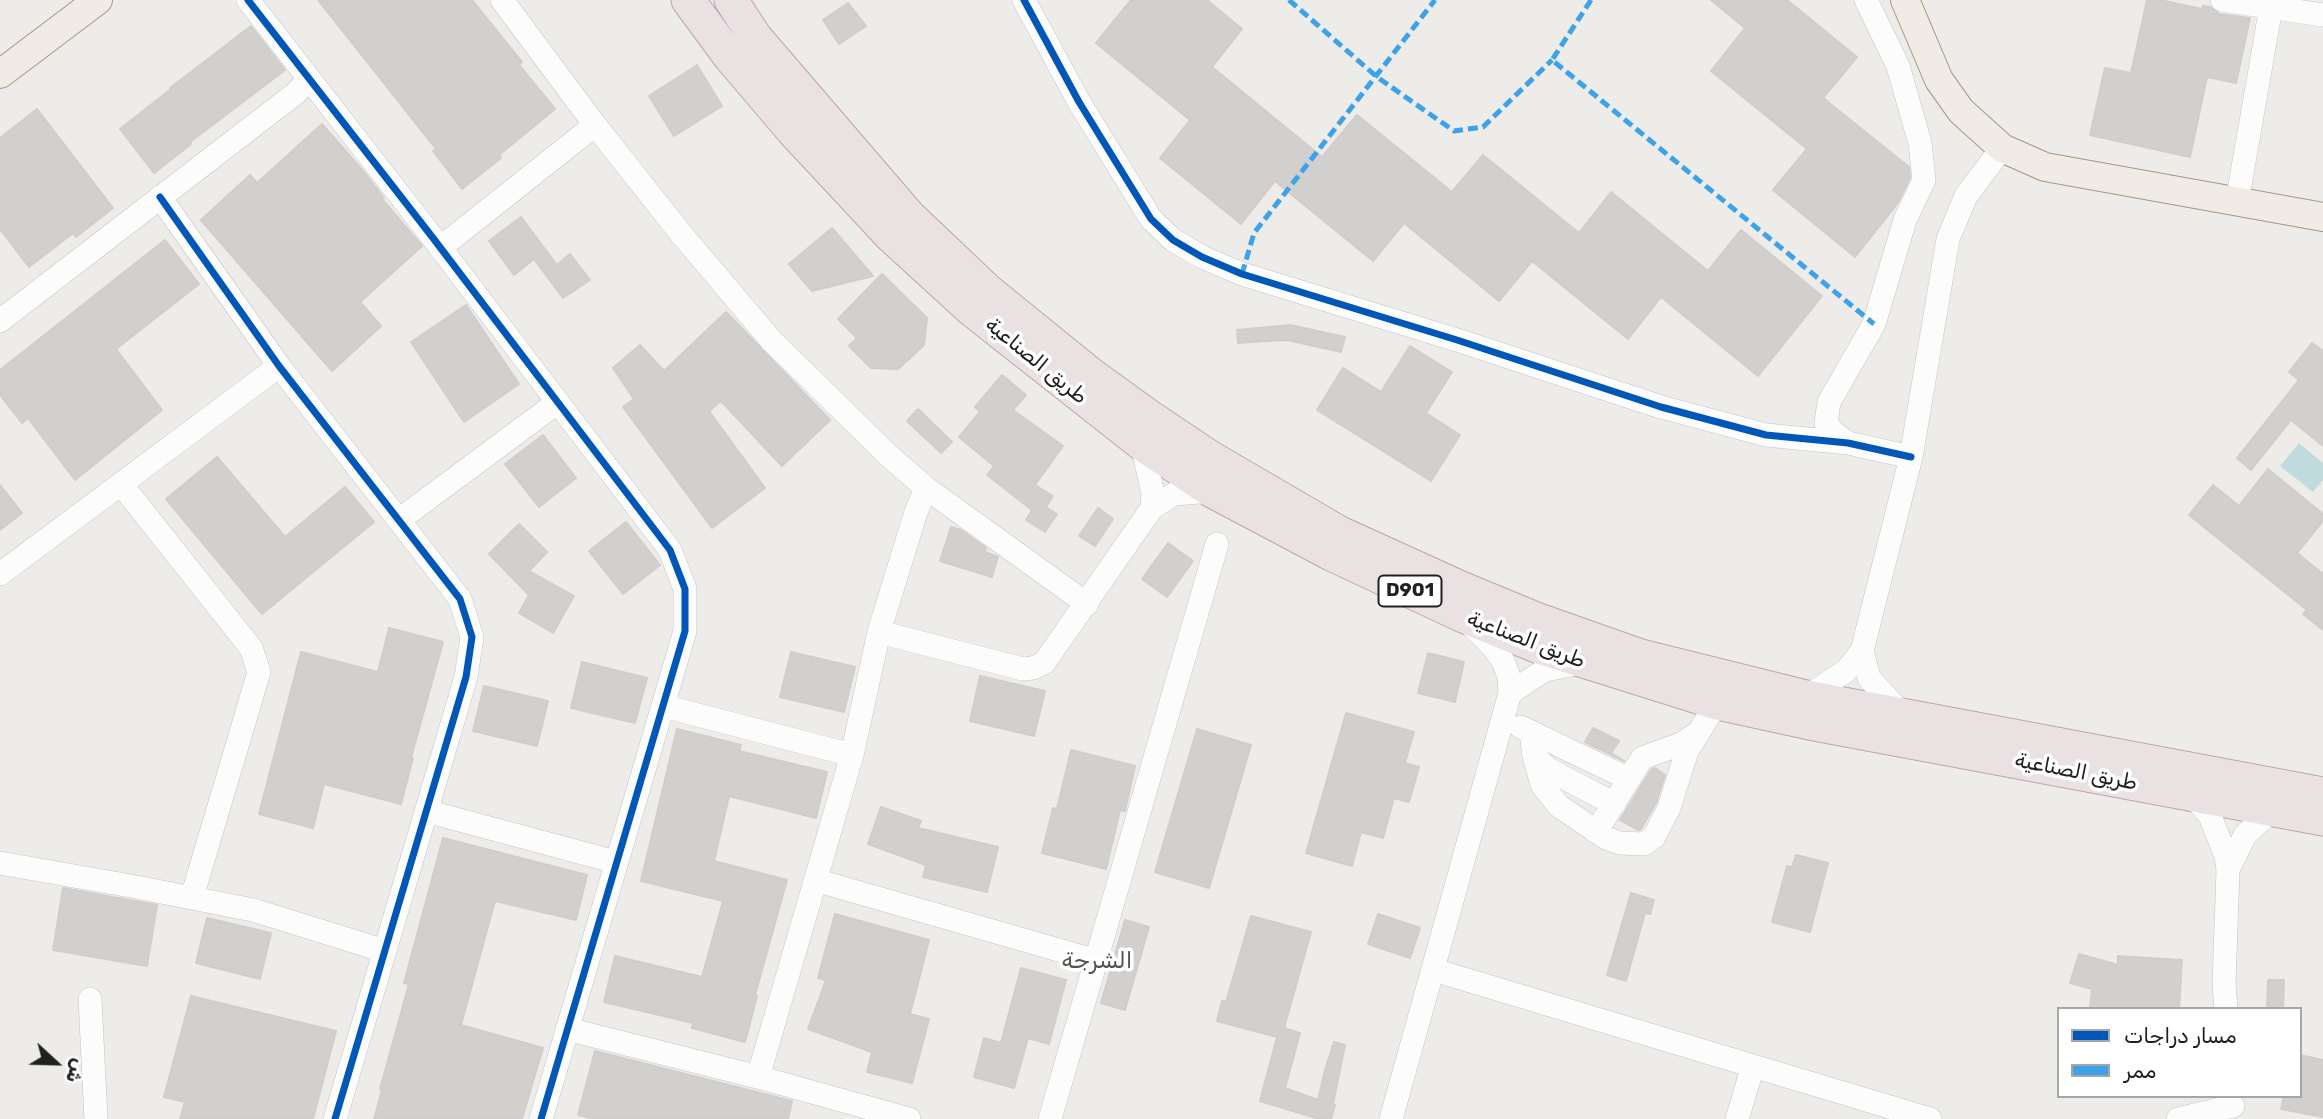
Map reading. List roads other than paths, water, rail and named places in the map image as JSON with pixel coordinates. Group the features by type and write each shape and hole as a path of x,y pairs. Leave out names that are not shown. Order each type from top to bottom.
{"highway":[{"name":"طريق الصناعية","path":"688,0 739,68 793,131 890,235 972,310 1142,444 1212,491 1331,554 1461,615 1585,663 1717,703 1809,723 2274,808 2319,797"},
{"name":"طريق الصناعية","path":"731,0 757,38 909,216 987,290 1093,376 1208,456 1340,533 1536,619 1641,656 1806,696 2319,797"}],"main road":[{"path":"0,74 98,0"},
{"path":"1905,0 1940,80 1961,111 2002,148 2045,167 2323,217"}],"street":[{"path":"248,0 670,550 685,589 685,631 541,1119"},
{"path":"502,0 595,125 682,235 771,340 888,455 926,488 1087,604"},
{"path":"1024,0 1079,102 1151,219 1173,240 1202,257 1242,274 1457,340 1661,407 1766,435 1848,443 1911,457"},
{"path":"1848,443 1826,423 1829,402 1874,324 1905,220 1924,180 1920,143 1898,66 1866,0"},
{"path":"2222,0 2323,15"},
{"path":"2237,202 2271,8"},
{"path":"4,310 160,197 296,93 309,79"},
{"path":"440,247 595,125"},
{"path":"1806,696 1846,671 1862,651 1911,457 1948,239 1966,196 2002,148"},
{"path":"160,197 279,366 460,599 472,637 466,677 335,1119"},
{"path":"0,574 279,366"},
{"path":"399,520 558,402"},
{"path":"1142,444 1153,494 1152,508"},
{"path":"121,484 251,648 259,672 194,898"},
{"path":"758,1077 852,755 880,632 916,512 926,488"},
{"path":"880,632 1023,669 1033,668 1044,663 1152,508 1174,494 1212,491"},
{"path":"1050,1119 1217,544"},
{"path":"1391,1119 1510,693 1509,677 1503,661 1461,615"},
{"path":"1862,651 1869,678 1902,714"},
{"path":"1510,693 1545,670 1565,664 1585,663"},
{"path":"1531,733 1542,785 1570,816 1620,843 1644,844 1654,837 1669,808 1687,751 1717,703"},
{"path":"663,706 852,755"},
{"path":"1502,718 1629,779"},
{"path":"1596,832 1642,758 1681,744 1699,732"},
{"path":"1534,757 1548,769 1614,804"},
{"path":"2191,794 2216,828 2226,856 2226,1007"},
{"path":"2228,870 2245,835 2274,808"},
{"path":"426,811 616,862"},
{"path":"0,863 253,910 385,950"},
{"path":"815,880 1097,961"},
{"path":"1434,970 1930,1119"},
{"path":"90,999 96,1119"},
{"path":"567,1029 758,1077 909,1119"},
{"path":"1737,1119 1753,1066"},
{"path":"2178,1119 2234,1107"}],"water":[{"path":"2299,443 2323,463 2323,480 2313,492 2280,466"}],"district":[{"name":"الشرجة","path":"1097,961"}]}
